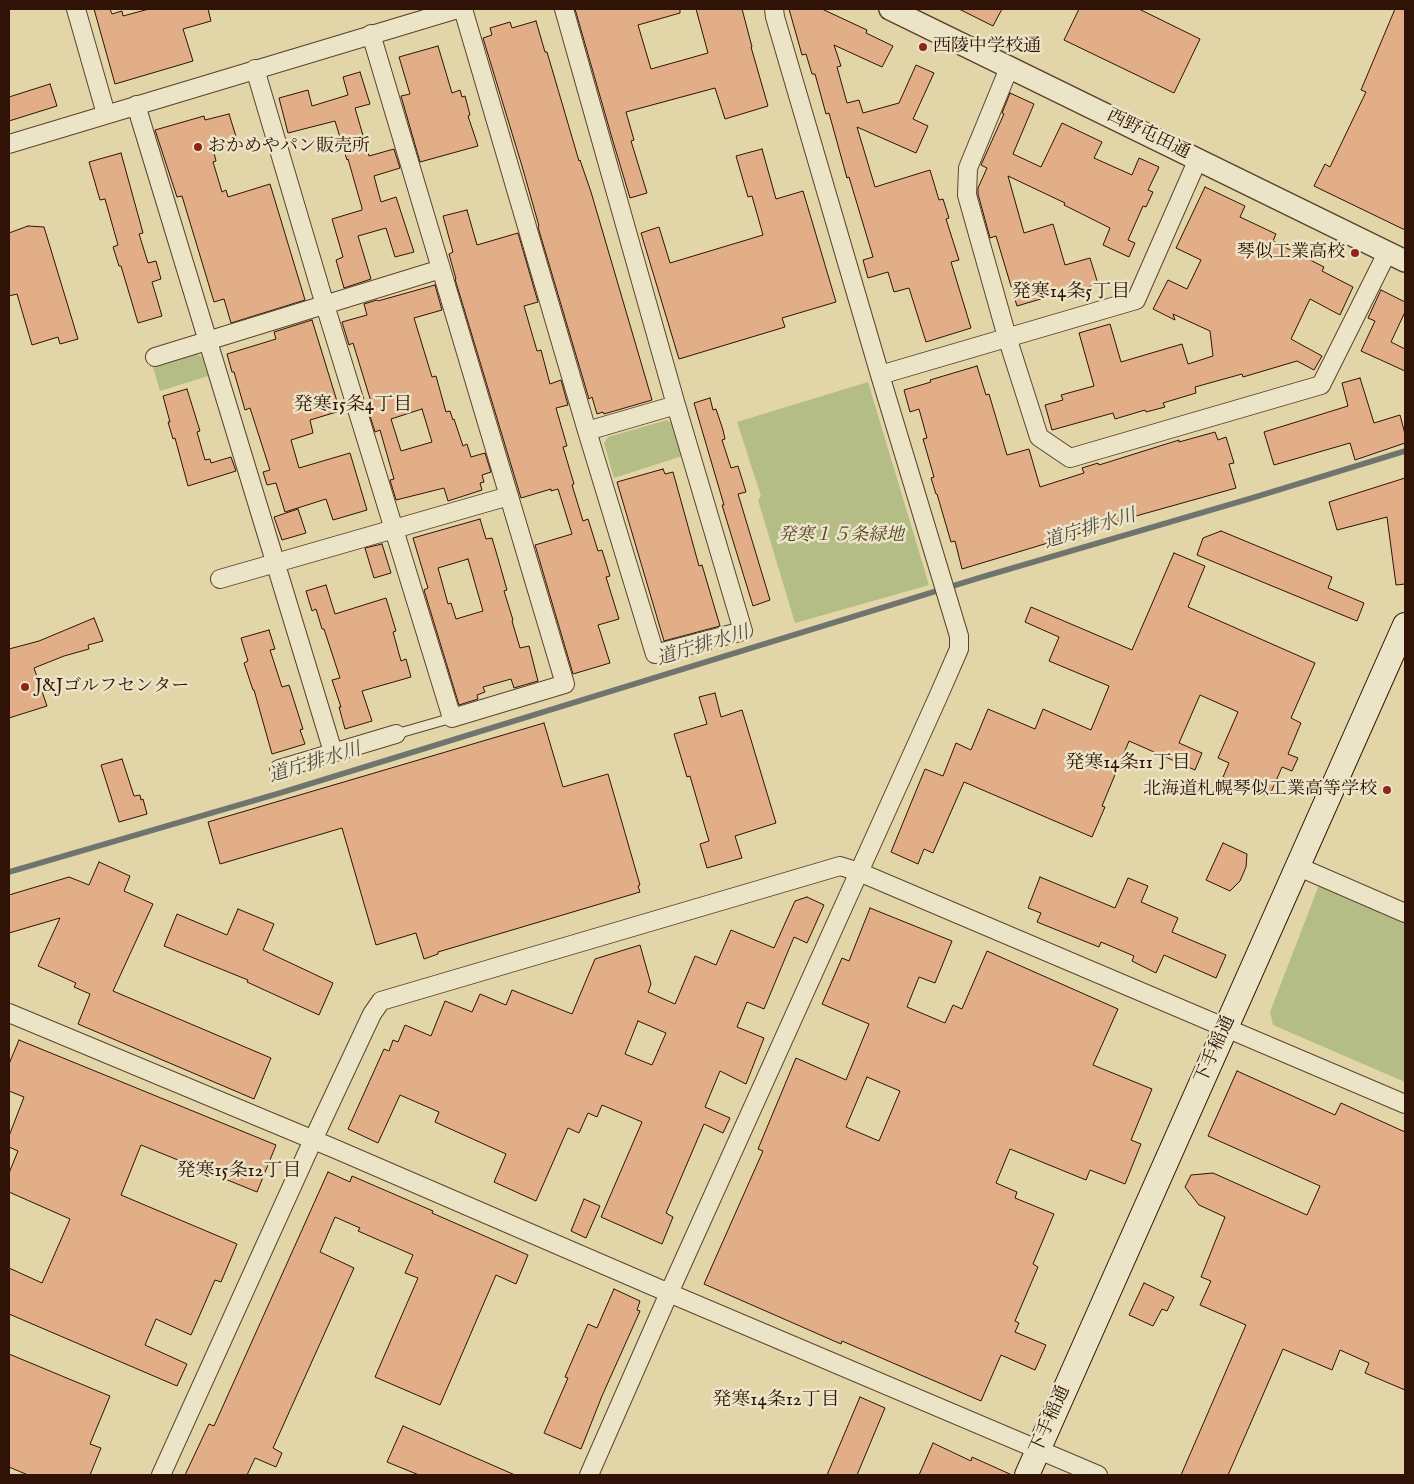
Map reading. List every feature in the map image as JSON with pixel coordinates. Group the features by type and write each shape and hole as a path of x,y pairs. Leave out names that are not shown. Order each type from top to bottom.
{"main road":[{"name":"下手稲通","path":"1027,1475 1405,625"}],"street":[{"path":"76,9 106,114"},
{"path":"9,144 458,9"},
{"path":"463,9 655,654 743,631 676,405 564,9"},
{"path":"589,1475 668,1293 959,649 959,636 880,375 774,9"},
{"name":"西野屯田通","path":"890,9 1396,257"},
{"path":"255,69 325,305 452,718 565,684 372,34"},
{"path":"1009,68 968,168 966,195 1007,337 1039,438 1070,458 1321,385 1396,257"},
{"path":"136,105 333,752"},
{"path":"880,375 1136,300 1198,159"},
{"path":"156,357 441,269"},
{"path":"588,431 676,405"},
{"path":"220,579 509,496"},
{"path":"279,768 396,734"},
{"path":"161,1475 313,1140 372,1014 381,1001 840,866 859,872 1405,1104"},
{"path":"1299,867 1405,913"},
{"path":"9,1012 1098,1475"}],"lane":[{"path":"396,734 452,718"}],"green space":[{"path":"195,353 202,357 208,376 160,391 153,367"},
{"name":"発寒１５条緑地","path":"868,382 929,585 795,623 758,500 761,496 737,422"},
{"path":"667,420 673,424 682,456 614,478 604,443 608,437"},
{"path":"1319,885 1405,924 1405,1082 1273,1025 1270,1012"}],"building":[{"path":"94,9 110,9 112,14 122,11 123,16 149,9 208,9 211,21 183,29 193,61 115,84"},
{"path":"575,9 680,9 680,13 638,25 651,69 708,53 696,9 742,9 768,106 725,119 715,88 626,112 634,140 631,141 647,193 630,198"},
{"path":"789,9 822,9 867,30 866,33 893,46 882,67 834,45 841,66 837,67 847,103 859,100 863,113 899,103 916,65 934,73 913,119 928,126 916,153 857,127 875,187 930,170 939,200 943,199 949,218 946,219 959,260 951,262 971,328 926,342 909,288 894,292 888,272 868,278 863,260 873,257 849,177 847,178 829,113 826,114 815,74 812,74 806,54 802,55"},
{"path":"959,9 1002,9 993,26"},
{"path":"1079,9 1139,9 1200,39 1174,93 1064,40"},
{"path":"1395,9 1405,9 1405,230 1314,186 1325,164 1330,167 1366,92 1361,90"},
{"path":"536,21 579,161 591,192 652,400 604,414 603,412 597,414 592,397 589,399 483,38 492,35 490,28 510,22 512,28"},
{"path":"438,46 452,93 460,90 462,97 465,96 470,115 468,116 478,146 420,162 401,96 410,94 399,57"},
{"path":"360,72 370,104 355,108 369,156 394,149 400,168 374,176 381,202 396,197 414,252 395,257 386,228 358,236 371,279 344,288 336,260 343,257 332,219 362,210 362,208 335,121 288,133 279,98 308,90 312,106 348,95 343,77"},
{"path":"50,84 57,106 9,121 9,97"},
{"path":"1010,93 1034,104 1013,154 1041,167 1062,123 1102,142 1094,158 1132,175 1139,158 1159,167 1148,190 1153,192 1146,207 1143,206 1128,240 1135,243 1129,257 1103,245 1110,228 1064,205 1065,203 1008,176 1024,233 1053,224 1065,265 1090,258 1098,284 1017,306 996,236 990,238 978,194 978,188 987,168 981,165 1004,114 1002,113"},
{"path":"229,114 239,146 214,153 216,161 213,162 222,192 226,190 228,197 270,184 305,300 231,323 224,299 214,302 182,196 177,197 155,130 204,116 205,120"},
{"path":"762,149 776,199 803,191 836,302 782,318 785,327 679,359 641,233 659,227 670,263 763,235 752,196 748,197 736,156"},
{"path":"121,153 143,233 139,234 148,263 156,261 161,279 152,282 162,316 138,323 121,266 119,266 113,247 118,245 105,199 100,200 89,162"},
{"path":"1205,187 1245,206 1240,217 1276,234 1273,241 1324,267 1322,271 1353,287 1340,315 1310,299 1291,339 1322,356 1314,370 1297,361 1243,377 1242,374 1195,387 1196,393 1163,403 1165,407 1146,412 1145,410 1115,419 1113,413 1052,430 1045,405 1063,400 1061,395 1094,386 1079,333 1110,324 1121,362 1182,344 1188,364 1213,356 1210,331 1173,314 1175,320 1153,309 1168,280 1187,289 1201,260 1176,248"},
{"path":"467,210 477,245 518,233 538,302 524,306 537,351 541,350 550,384 561,380 568,405 556,408 567,446 563,447 574,484 572,485 583,521 588,519 598,551 602,550 610,576 606,577 619,619 598,625 610,663 573,674 535,545 572,534 558,489 551,491 551,489 521,498 449,254 453,252 443,216"},
{"path":"28,226 44,227 78,339 60,344 58,337 32,345 17,294 9,296 9,233"},
{"path":"435,285 442,310 414,318 432,377 436,376 446,412 450,411 454,419 463,446 467,444 471,457 485,453 491,472 482,475 484,482 480,483 482,490 448,501 444,488 396,500 390,480 394,479 380,430 375,432 367,406 372,405 353,343 349,345 342,322 367,315 364,304","holes":["422,409 432,442 401,451 391,419"]},
{"path":"1381,290 1405,302 1405,312 1391,342 1405,349 1405,371 1361,351 1375,321 1368,318"},
{"path":"312,320 340,411 310,420 313,433 291,440 299,468 350,453 367,510 333,520 326,499 285,512 276,483 267,485 263,472 270,470 250,408 245,410 227,354 276,339 274,332"},
{"path":"977,366 986,395 989,394 1007,455 1029,449 1040,487 1084,473 1082,468 1098,463 1099,465 1179,440 1179,442 1215,432 1218,440 1226,437 1234,463 1229,464 1236,488 1118,521 1119,523 1094,531 1094,529 962,569 955,541 951,542 931,478 934,477 923,439 927,438 919,409 910,412 904,390"},
{"path":"1360,378 1374,423 1400,415 1405,434 1405,443 1355,460 1350,443 1274,465 1264,432 1348,406 1342,383"},
{"path":"187,389 200,431 197,432 205,460 210,459 211,463 231,457 236,471 188,486 175,438 173,439 168,422 170,422 163,396"},
{"path":"710,398 713,410 716,409 723,430 725,439 722,440 731,468 738,466 746,492 738,494 770,600 753,606 722,505 724,505 694,403"},
{"path":"663,469 665,474 673,472 699,566 702,565 720,626 664,641 617,482"},
{"path":"1405,478 1405,584 1396,585 1387,517 1337,530 1329,502"},
{"path":"298,509 306,533 282,540 274,517"},
{"path":"480,519 486,539 492,538 507,590 504,591 520,648 529,646 538,681 514,688 511,679 483,687 485,692 477,695 478,699 459,705 424,590 428,588 413,538","holes":["468,559 483,611 456,619 451,603 448,604 438,568"]},
{"path":"1221,531 1332,577 1328,588 1364,603 1357,621 1197,555 1203,538"},
{"path":"382,544 391,573 374,578 365,548"},
{"path":"1174,553 1205,566 1188,607 1315,663 1291,718 1301,723 1288,754 1298,758 1292,771 1282,767 1269,797 1223,777 1229,763 1218,758 1238,712 1200,695 1179,743 1202,753 1195,770 1129,741 1102,806 1105,807 1092,837 964,782 933,853 924,849 918,864 891,852 925,769 943,776 956,743 971,750 988,709 1035,729 1043,709 1091,730 1109,686 1049,661 1059,637 1025,622 1031,607 1132,650"},
{"path":"326,585 335,614 386,598 396,631 393,632 401,661 406,659 411,677 362,691 372,721 345,729 339,707 341,707 332,680 340,678 324,629 322,629 316,609 312,611 306,591"},
{"name":"J&Jゴルフセンター","path":"94,618 103,641 88,645 89,649 64,656 34,668 47,706 9,718 9,649 39,641"},
{"path":"269,630 275,649 270,650 282,687 289,685 303,729 300,730 305,744 272,754 254,690 244,663 248,661 241,638"},
{"path":"715,693 721,717 742,710 776,823 735,836 742,858 707,868 700,844 709,841 690,776 687,777 674,734 707,724 699,697"},
{"path":"544,723 563,787 608,774 640,885 638,886 640,892 438,952 438,954 424,959 416,933 376,945 342,828 220,864 208,822"},
{"path":"122,759 134,796 140,795 141,800 143,799 147,814 119,822 101,765"},
{"path":"1223,843 1247,854 1246,867 1240,881 1230,891 1206,880"},
{"path":"99,862 130,876 124,891 153,904 113,991 271,1058 254,1099 78,1024 90,994 74,987 76,983 38,966 60,918 9,933 9,895 69,877 89,885"},
{"path":"1040,877 1115,908 1128,878 1148,886 1141,902 1178,918 1172,932 1226,955 1216,978 1164,955 1156,973 1132,961 1134,956 1101,942 1099,947 1037,922 1041,913 1028,908"},
{"path":"807,897 824,905 807,943 794,937 764,1009 747,1002 737,1027 764,1038 746,1084 720,1071 705,1107 730,1118 723,1133 704,1124 666,1213 673,1217 662,1244 601,1217 642,1122 602,1105 597,1117 588,1113 579,1133 568,1128 536,1201 494,1182 506,1154 435,1122 439,1112 400,1095 378,1143 348,1129 384,1049 389,1051 393,1040 398,1042 405,1025 431,1036 445,1001 472,1012 480,994 506,1005 512,990 572,1014 595,959 640,945 651,984 648,992 675,1004 695,956 716,965 731,930 774,948 795,901","holes":["638,1021 666,1033 652,1065 625,1054"]},
{"path":"870,908 952,941 935,983 919,977 907,1007 945,1023 953,1005 962,1009 987,951 1118,1009 1093,1065 1152,1089 1131,1140 1141,1144 1125,1184 1090,1170 1086,1180 1010,1149 996,1183 1017,1192 1015,1198 1054,1214 1033,1264 1038,1267 1015,1321 1019,1323 1015,1332 1046,1345 1035,1370 1001,1355 981,1401 842,1341 841,1344 704,1284 763,1151 758,1149 796,1058 846,1080 869,1024 822,1004 842,958 849,961","holes":["867,1077 900,1091 879,1141 846,1127"]},
{"path":"238,909 274,924 263,950 333,983 319,1015 247,982 248,980 164,946 177,914 227,935"},
{"path":"19,1040 276,1145 257,1192 141,1145 121,1195 237,1244 221,1282 215,1280 191,1335 156,1319 145,1345 187,1364 177,1386 9,1314 9,1268 42,1283 70,1219 9,1192 9,1173 18,1151 9,1147 9,1136 24,1097 9,1091 9,1064"},
{"path":"1237,1071 1335,1115 1341,1103 1405,1132 1405,1390 1365,1373 1369,1363 1340,1350 1332,1370 1283,1349 1228,1475 1181,1475 1246,1325 1200,1305 1211,1281 1201,1277 1225,1217 1199,1205 1185,1187 1191,1175 1213,1173 1307,1215 1320,1186 1208,1136"},
{"path":"328,1172 350,1182 352,1176 528,1255 516,1284 496,1275 440,1405 375,1377 418,1278 405,1273 413,1255 358,1231 360,1228 335,1217 320,1252 354,1268 273,1448 282,1453 276,1467 255,1458 247,1475 185,1475 209,1424 214,1426"},
{"path":"584,1199 600,1206 586,1238 571,1231"},
{"path":"1144,1283 1174,1297 1167,1311 1162,1309 1153,1326 1129,1315"},
{"path":"614,1289 640,1301 637,1310 640,1311 602,1396 581,1449 544,1433 568,1378 565,1377 588,1324 597,1328"},
{"path":"9,1354 110,1396 90,1444 101,1448 90,1475 28,1475 9,1467"},
{"path":"860,1397 885,1408 857,1475 827,1475"},
{"path":"403,1426 515,1475 419,1475 387,1462"},
{"path":"933,1443 971,1461 972,1457 1012,1475 919,1475"}],"waterway":[{"name":"道庁排水川","path":"9,872 280,793 982,577 1405,451"}],"place":[{"name":"西陵中学校通","path":"923,47"},
{"name":"おかめやパン販売所","path":"198,147"},
{"name":"琴似工業高校","path":"1355,253"},
{"name":"J&Jゴルフセンター","path":"25,687"},
{"name":"北海道札幌琴似工業高等学校","path":"1387,790"}],"district":[{"name":"発寒14条5丁目","path":"1071,293"},
{"name":"発寒15条4丁目","path":"353,406"},
{"name":"発寒14条11丁目","path":"1128,764"},
{"name":"発寒15条12丁目","path":"239,1172"},
{"name":"発寒14条12丁目","path":"776,1401"}]}
